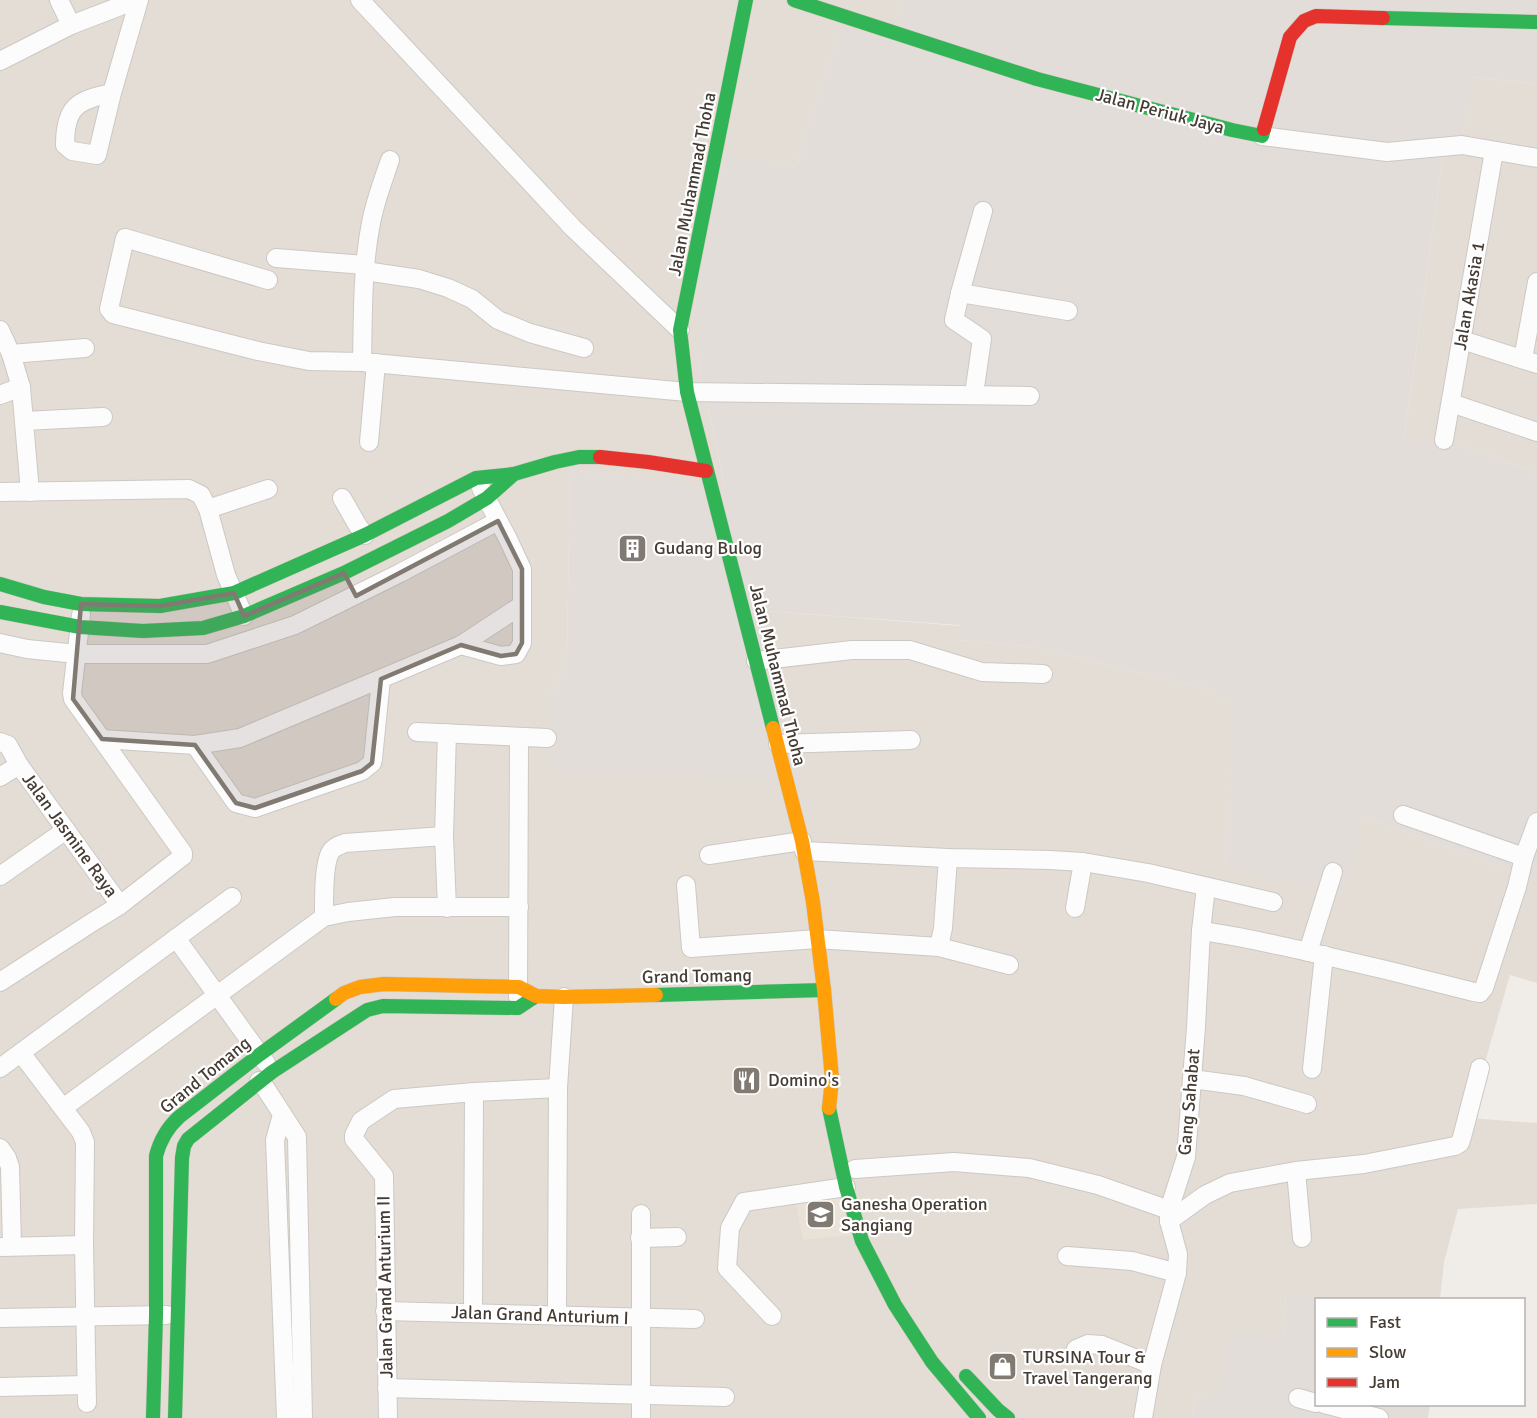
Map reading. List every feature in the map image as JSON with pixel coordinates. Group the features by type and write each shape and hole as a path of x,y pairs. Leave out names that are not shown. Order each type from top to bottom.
{"street":[{"path":"59,0 71,25"},
{"path":"0,61 71,25 137,0"},
{"path":"112,93 137,0"},
{"path":"360,0 573,228 680,330"},
{"name":"Jalan Muhammad Thoha","path":"746,0 680,330 687,392 803,846 824,990 832,1079 829,1106 854,1174 862,1241 895,1305 932,1362 979,1418"},
{"name":"Jalan Periuk Jaya","path":"794,0 1037,79 1232,130 1387,152 1462,145 1537,158"},
{"path":"1262,136 1290,37 1304,21 1316,16 1537,22"},
{"name":"Jalan Akasia 1","path":"1444,440 1494,151"},
{"path":"369,442 369,363 365,268 373,213 390,160"},
{"path":"975,394 982,339 954,320 983,211"},
{"path":"268,280 125,238 109,309 113,314 258,351 309,361 369,363 687,392 1030,396"},
{"path":"276,258 365,268 419,279 448,288 472,299 498,320 530,333 584,348"},
{"path":"1462,339 1530,361 1537,282"},
{"path":"960,293 1068,311"},
{"path":"0,330 11,354 21,387 30,492"},
{"path":"11,354 85,348"},
{"path":"0,395 21,387"},
{"path":"1451,403 1537,432"},
{"path":"24,421 103,417"},
{"path":"0,584 44,597 81,604 160,606 234,593 365,536 476,478 514,474 555,462 595,456 706,471"},
{"path":"0,612 80,627 143,632 203,628 244,616 344,573 448,521 487,498 514,474"},
{"path":"461,645 501,656 516,654 522,643 522,568 476,478"},
{"path":"0,492 189,489 201,495 208,509 226,575 244,616"},
{"path":"208,509 268,489"},
{"path":"342,498 365,536"},
{"path":"0,643 27,649 77,654 207,654 295,624 356,596 498,521"},
{"path":"344,573 356,596"},
{"path":"0,982 120,905 183,856 73,699 81,604"},
{"path":"102,740 195,745 240,738 461,645 522,604"},
{"path":"203,628 207,654"},
{"path":"756,661 852,650 910,650 982,672 1043,674"},
{"path":"195,745 236,803 255,808 362,771 372,763 373,759 381,679"},
{"path":"417,732 547,738"},
{"path":"447,733 444,836 447,908"},
{"path":"518,1008 519,737"},
{"path":"778,744 911,740"},
{"name":"Jalan Jasmine Raya","path":"0,742 8,745 19,765 120,905"},
{"path":"0,777 19,765"},
{"path":"1402,815 1524,857"},
{"path":"1201,931 1232,935 1316,953 1480,993 1484,988 1537,822"},
{"path":"0,876 66,830"},
{"path":"324,918 326,862 332,850 345,843 444,836"},
{"path":"709,855 803,846 948,858 1083,862 1148,873 1273,902"},
{"path":"939,947 943,928 948,858"},
{"path":"1075,908 1083,862"},
{"path":"1312,1069 1316,953 1333,873"},
{"path":"686,885 691,948 817,939 939,947 1009,965"},
{"name":"Gang Sahabat","path":"1169,1216 1186,1157 1206,887"},
{"path":"0,1068 232,897"},
{"path":"63,1108 324,918 348,912 395,907 519,907"},
{"path":"176,938 259,1055 266,1089 297,1137 292,1329 286,1418"},
{"name":"Grand Tomang","path":"153,1418 156,1315 156,1156 160,1141 172,1123 344,993 360,987 384,984 519,987 536,996 564,997 824,990"},
{"path":"175,1418 182,1158 188,1139 265,1077 367,1010 383,1006 518,1008 536,996"},
{"path":"557,1316 558,1088 564,997"},
{"path":"21,1053 81,1132 85,1142 87,1403"},
{"path":"1169,1216 1230,1183 1296,1171 1364,1164 1455,1146 1460,1143 1462,1137 1480,1068"},
{"name":"Jalan Muhammad Thoha","path":"832,1079 842,1095 844,1106"},
{"path":"1192,1079 1244,1086 1307,1104"},
{"name":"Jalan Grand Anturium II","path":"388,1418 384,1176 354,1140 361,1121 394,1099 558,1088"},
{"path":"473,1313 474,1092"},
{"path":"282,1115 275,1140 292,1329 303,1418"},
{"path":"275,1140 297,1137"},
{"path":"0,1148 10,1167 6,1246 84,1245"},
{"path":"772,1316 726,1268 730,1228 744,1202 854,1174 954,1162 1029,1168 1098,1185 1169,1216"},
{"path":"1296,1171 1302,1238"},
{"path":"640,1214 641,1418"},
{"path":"1143,1418 1152,1365 1177,1273 1178,1254 1169,1216"},
{"path":"640,1238 677,1237"},
{"path":"1067,1256 1132,1261 1177,1273"},
{"name":"Jalan Grand Anturium I","path":"385,1311 695,1319"},
{"path":"0,1318 178,1314"},
{"path":"1076,1349 1088,1344 1102,1345 1152,1365"},
{"path":"932,1362 945,1353"},
{"path":"960,1369 1008,1418"},
{"path":"0,1387 86,1385"},
{"path":"387,1388 725,1397"},
{"path":"1298,1398 1315,1402"},
{"path":"1332,1406 1379,1418"}],"highlighted area":[{"path":"498,521 522,569 522,643 516,654 501,656 461,645 381,679 372,763 362,771 255,808 236,803 195,745 102,739 73,699 81,604 160,606 234,593 244,616 344,573 356,596"}],"shaded area":[{"path":"0,0 904,0 897,42 841,27 796,168 724,154 697,275 697,353 725,489 570,470 567,657 550,697 754,610 960,626 960,640 1034,647 1203,688 1235,704 1225,868 1363,816 1534,879 1537,869 1537,983 1510,975 1469,1118 1537,1123 1537,1204 1458,1209 1444,1262 1440,1298 1315,1299 1286,1295 1283,1337 1220,1400 1195,1397 1192,1418 0,1418"},
{"path":"904,0 1537,0 1537,84 1472,77 1463,135 1445,140 1404,439 1454,443 1537,473 1537,869 1534,879 1363,816 1343,892 1225,868 1234,704 1203,688 1034,647 960,640 959,625 755,610 800,779 548,772 550,697 567,657 570,470 725,488 697,353 697,275 724,153 796,168 841,26 896,42"},
{"path":"1471,77 1537,84 1537,473 1454,443 1404,440 1445,140 1463,135"},
{"path":"838,1192 851,1235 803,1240 795,1197"},
{"path":"1286,1294 1317,1298 1315,1298 1315,1406 1430,1406 1428,1418 1192,1418 1195,1397 1220,1399 1230,1333 1283,1337"}],"traffic: fast":[{"path":"746,0 680,330 687,392 773,728"},
{"path":"794,0 1037,79 1232,130 1262,136 1264,129"},
{"path":"1383,18 1537,22"},
{"path":"0,584 44,597 81,604 160,606 234,593 365,535 476,478 514,474 579,457 600,457"},
{"path":"0,612 80,627 143,631 203,628 244,616 344,573 448,521 487,498 514,474"},
{"path":"656,995 824,990"},
{"path":"175,1418 182,1158 188,1139 272,1072 367,1010 383,1006 518,1008 536,996"},
{"path":"153,1418 156,1315 156,1156 160,1145 168,1130 179,1117 336,999"},
{"path":"829,1108 846,1187 862,1241 895,1305 932,1362 979,1418"},
{"path":"966,1376 1008,1418"}],"traffic: slow":[{"path":"773,728 802,841 813,902 832,1079 829,1108"},
{"path":"336,999 360,987 384,984 519,987 536,996 656,995"}],"traffic: jam":[{"path":"1264,129 1290,37 1304,21 1316,16 1383,18"},
{"path":"600,457 706,471"}],"place":[{"name":"Gudang Bulog","path":"633,548"},
{"name":"Domino's","path":"747,1080"},
{"name":"Ganesha Operation Sangiang","path":"820,1214"},
{"name":"TURSINA Tour & Travel Tangerang","path":"1002,1367"}]}
